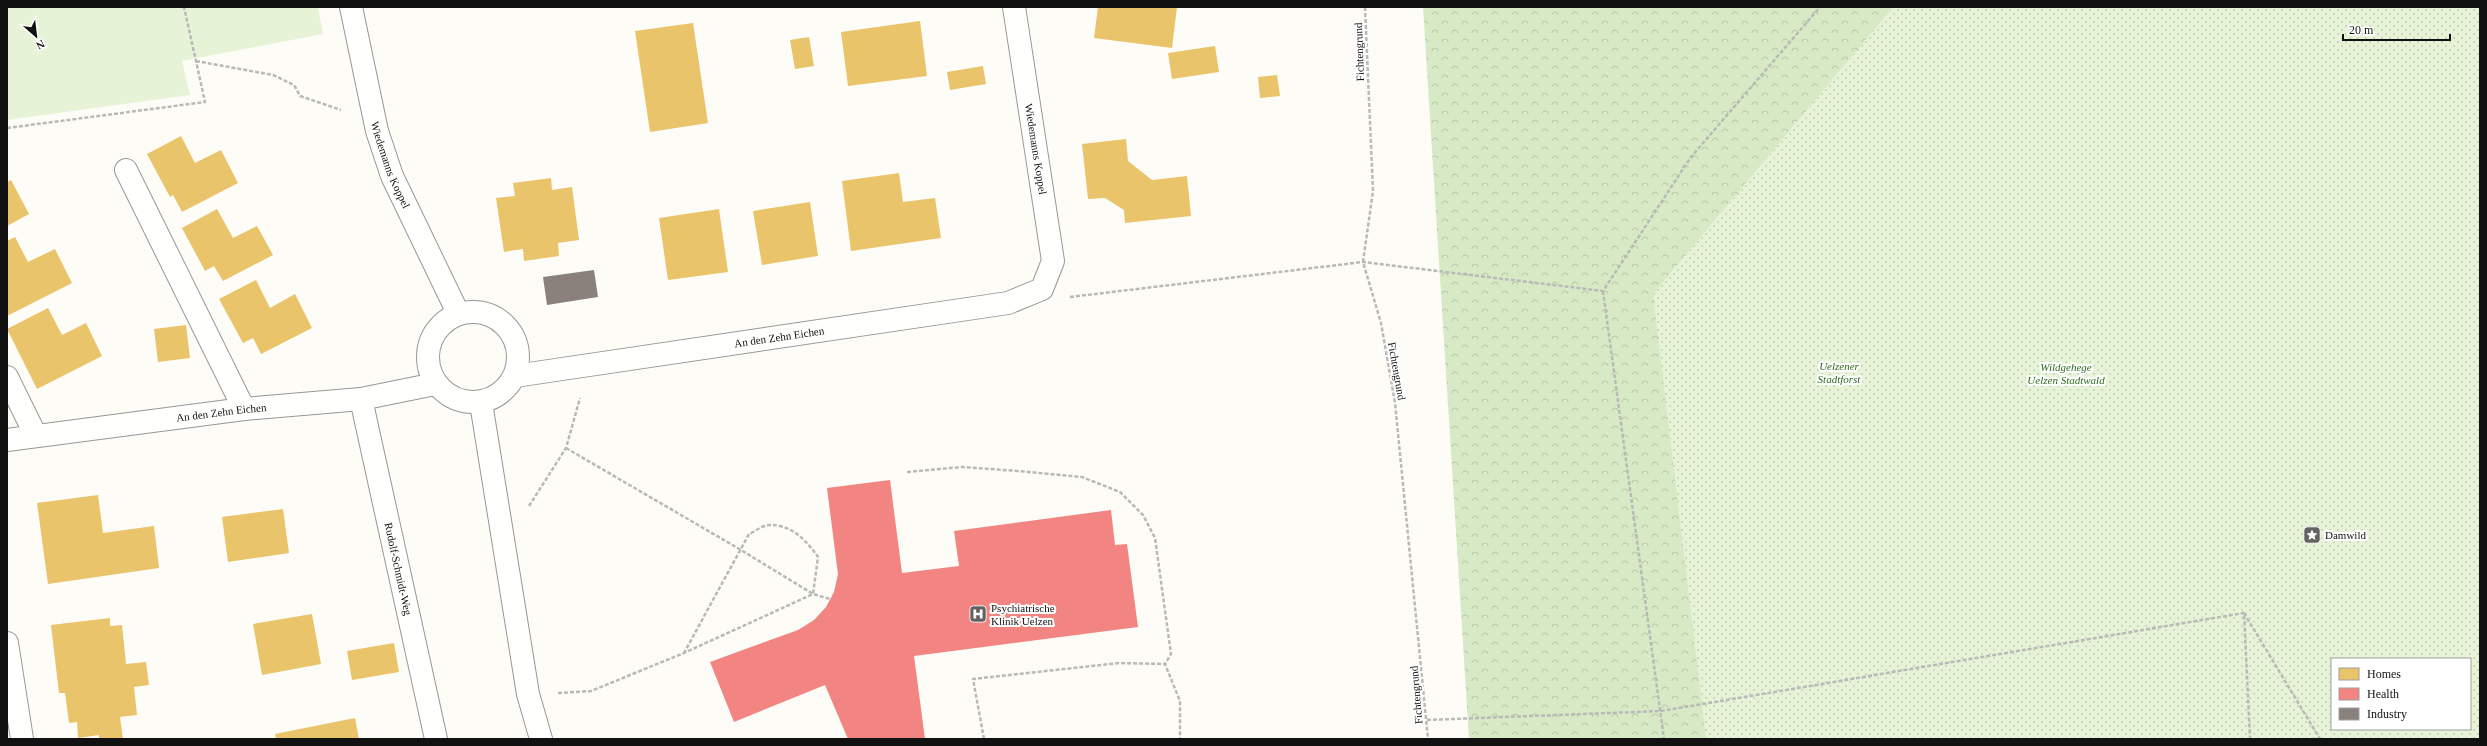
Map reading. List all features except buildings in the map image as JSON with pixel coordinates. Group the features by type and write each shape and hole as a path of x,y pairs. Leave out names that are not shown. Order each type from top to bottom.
{"street":[{"name":"Wiedemanns Koppel","path":"350,7 374,120 392,176 458,313"},
{"name":"Wiedemanns Koppel","path":"1014,7 1053,261 1042,289"},
{"path":"126,170 244,409"},
{"name":"An den Zehn Eichen","path":"515,376 1008,303 1042,289"},
{"path":"474,311 492,315 511,330 519,352 515,376 500,395 481,403 453,399 435,384 426,362 431,338 446,319 458,313 474,311"},
{"path":"7,377 36,436"},
{"name":"An den Zehn Eichen","path":"7,440 244,409 361,398 435,384"},
{"name":"Rudolf-Schmidt-Weg","path":"361,398 436,739"},
{"path":"481,403 528,694 541,739"},
{"path":"7,644 22,739"}],"path":[{"path":"7,128 206,102 184,7"},
{"name":"Fichtengrund","path":"1365,7 1373,191 1363,262 1381,323 1395,403 1428,739"},
{"path":"1664,739 1603,291 1691,157 1820,7"},
{"path":"196,61 273,76 294,85 300,96 374,120"},
{"path":"1042,289 1073,297 1363,262 1603,291"},
{"path":"504,545 566,448 589,365"},
{"path":"566,448 741,550 812,594 830,599"},
{"path":"907,472 962,467 1082,477 1120,492 1143,515 1156,538 1171,654 1165,664"},
{"path":"684,653 749,534 768,524 788,528 806,541 818,556 812,594"},
{"path":"528,694 591,691 684,653 812,594"},
{"path":"1427,720 1661,711 2244,613"},
{"path":"2244,613 2250,739"},
{"path":"2244,613 2320,739"},
{"path":"984,739 973,679 1119,663 1165,664"},
{"path":"1165,664 1180,701 1180,739"}],"green space":[{"path":"7,7 318,7 323,34 182,61 190,95 7,120"},
{"name":"Wildgehege Uelzen Stadtwald","path":"1423,7 2215,7 2480,581 2480,739 1469,739"},
{"name":"Wildgehege Uelzen Stadtwald","path":"1893,7 2480,7 2480,739 1706,739 1653,294"}],"place":[{"name":"Damwild","path":"2312,535"},
{"name":"Psychiatrische Klinik Uelzen","path":"978,614"}],"park label":[{"name":"Uelzener Stadtforst","path":"1839,372"}]}
